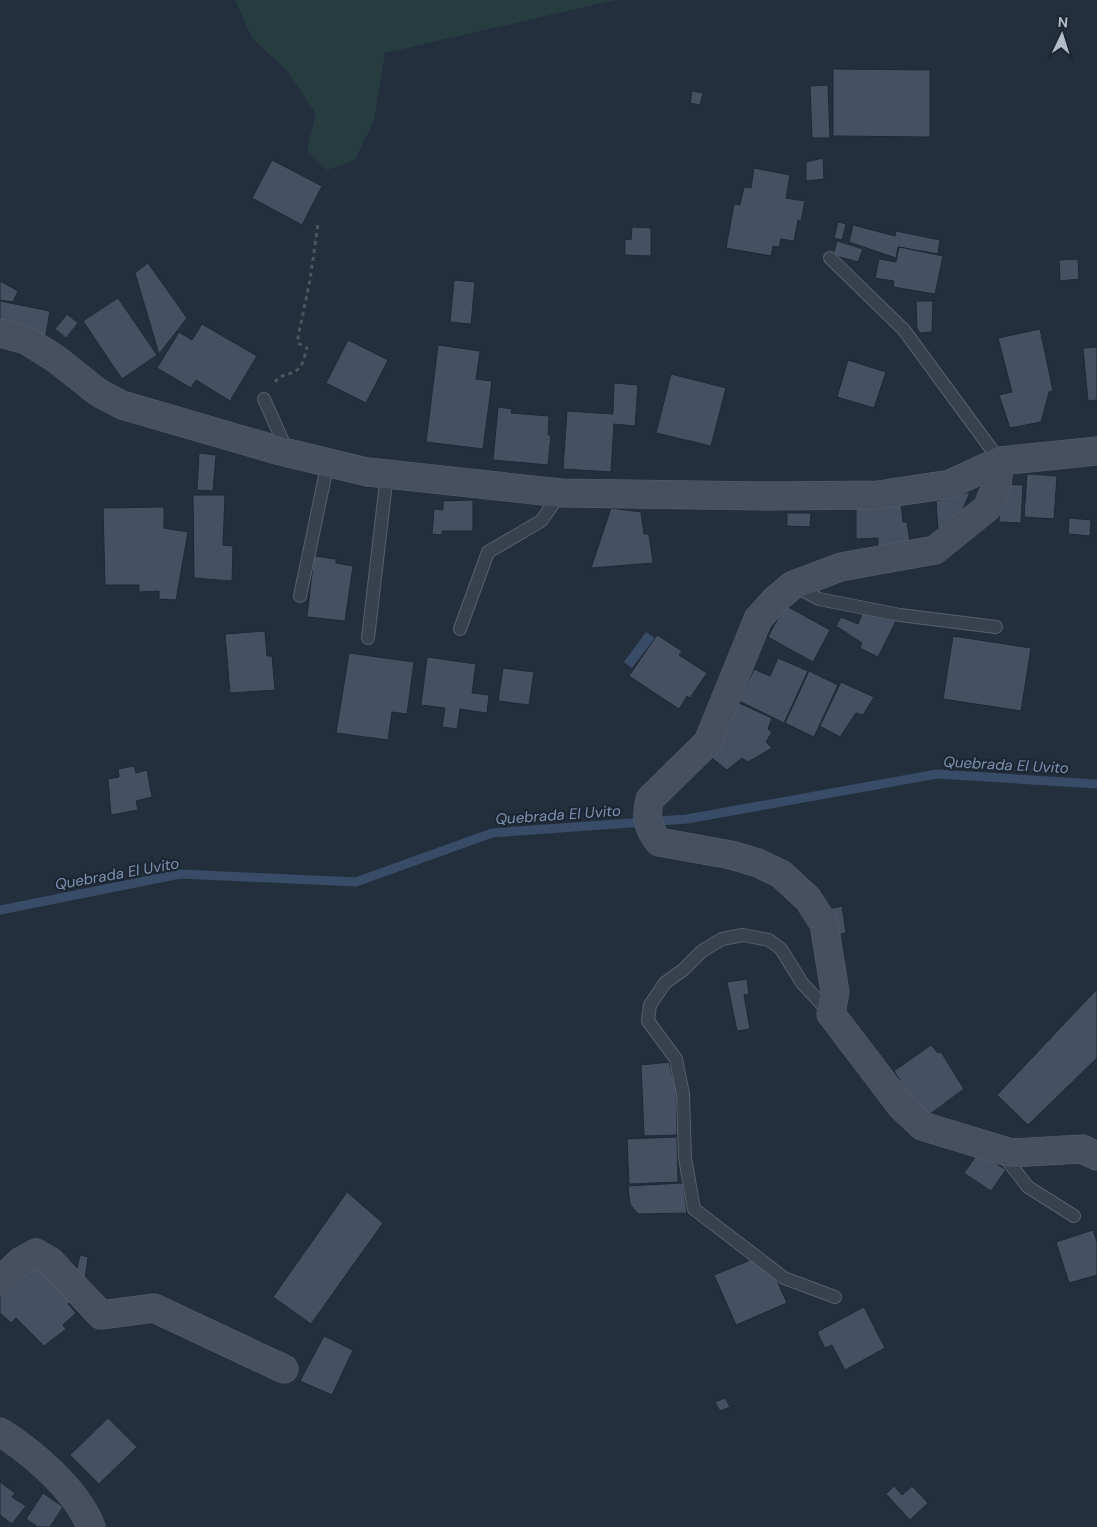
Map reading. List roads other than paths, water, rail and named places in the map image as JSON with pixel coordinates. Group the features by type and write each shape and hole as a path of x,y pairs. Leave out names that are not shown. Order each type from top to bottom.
{"street":[{"path":"0,333 26,340 56,359 99,393 122,405 288,453 387,474 561,492 878,495 950,484 1000,460 1097,451"},
{"path":"1000,460 998,484 987,508 935,550 841,567 793,585 758,619 708,742 650,799 647,822 650,832 659,842 670,846 731,855 758,863 781,874 808,899 824,924 835,992 831,1014 901,1106 922,1126 1010,1153 1082,1149 1097,1156"},
{"path":"0,1281 21,1261 36,1253 50,1260 101,1315 154,1308 284,1369"},
{"path":"0,1432 43,1465 63,1484 91,1527"}],"lane":[{"path":"830,258 904,330 1000,460"},
{"path":"264,399 288,453"},
{"path":"300,596 328,462"},
{"path":"368,638 387,474"},
{"path":"460,629 488,552 541,521 561,492"},
{"path":"793,585 818,599 900,615 996,627"},
{"path":"831,1014 802,984 781,950 769,940 743,935 722,939 702,951 684,970 665,984 650,1005 648,1021 676,1059 683,1094 685,1158 694,1209 784,1278 835,1297"},
{"path":"998,1149 1028,1187 1074,1216"}],"water":[{"path":"646,632 655,638 632,668 624,662"}],"waterway":[{"name":"Quebrada El Uvito","path":"0,910 180,874 356,882 492,833 687,819 937,774 1097,784"}]}
